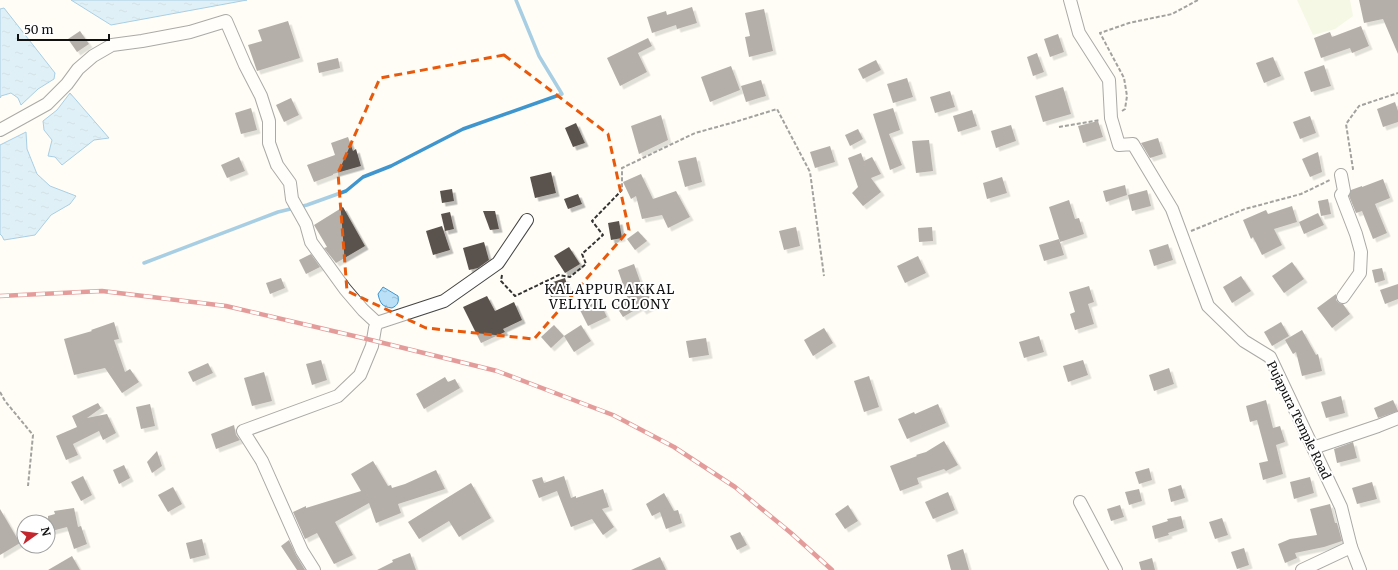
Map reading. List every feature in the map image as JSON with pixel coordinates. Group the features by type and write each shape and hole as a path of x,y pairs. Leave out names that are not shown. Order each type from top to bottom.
{"street":[{"name":"Pujapura Temple Road","path":"1070,0 1079,33 1109,80 1111,118 1119,145 1133,144 1172,209 1208,306 1244,341 1270,358 1341,507 1351,547 1360,570"},
{"path":"0,130 47,104 67,84 78,69 93,56 112,45 190,32 226,21 245,65 261,96 269,121 269,143 277,165 290,183 292,199 306,224 311,242 345,289 363,310 377,323"},
{"path":"1341,175 1344,191 1341,195 1356,234 1361,252 1360,273 1343,297"},
{"path":"377,323 444,301 498,263 527,220"},
{"path":"314,570 302,551 262,461 243,430 338,396 360,374 372,346 377,323"},
{"path":"1313,448 1398,418"},
{"path":"1080,502 1116,570"},
{"path":"1302,570 1351,547"}],"path":[{"path":"1060,127 1111,118 1125,109 1126,96 1124,78 1100,32 1129,23 1172,14 1198,0"},
{"path":"1181,235 1245,210 1301,194 1353,169 1346,124 1359,106 1398,93"},
{"path":"502,275 501,281 515,296 559,275 570,277 586,264 582,254 603,235 592,221 622,190 622,168 695,133 777,109 810,172 824,276"},
{"path":"0,392 5,401 33,435 28,486"}],"highlighted area":[{"path":"504,55 608,134 629,230 534,339 426,328 347,291 338,173 380,78"}],"green space":[{"path":"1297,0 1350,0 1353,16 1335,29 1313,35"}],"water":[{"path":"71,0 247,0 111,25"},
{"path":"4,8 55,73 54,79 38,89 21,105 18,98 11,93 1,96 0,98 0,9"},
{"path":"70,93 109,138 94,140 62,165 55,157 48,156 52,140 44,130 43,121 57,110"},
{"path":"26,132 27,149 37,174 50,186 76,196 70,204 51,215 35,235 4,240 0,234 0,145"},
{"path":"383,287 398,296 398,303 396,306 392,308 382,304 378,294"}],"building":[{"path":"1359,0 1398,0 1398,54 1383,19 1364,23"},
{"path":"692,7 697,23 677,29 676,25 652,33 647,17 666,11 667,15"},
{"path":"764,9 773,51 749,57 745,37 750,36 745,13"},
{"path":"288,21 300,58 257,71 248,45 262,41 258,30"},
{"path":"1361,26 1369,46 1352,53 1350,48 1321,58 1314,38 1330,32 1332,37"},
{"path":"80,31 89,44 77,52 68,39"},
{"path":"1058,34 1064,52 1050,57 1044,39"},
{"path":"648,38 652,46 638,53 647,72 620,86 607,58"},
{"path":"1037,53 1044,72 1033,76 1027,57"},
{"path":"1273,57 1281,76 1264,83 1256,63"},
{"path":"338,58 340,68 319,73 317,63"},
{"path":"876,60 881,70 863,79 858,69"},
{"path":"1324,65 1331,86 1311,92 1304,72"},
{"path":"731,66 740,90 710,102 701,77"},
{"path":"907,78 913,97 893,103 887,84"},
{"path":"761,80 766,96 746,102 741,86"},
{"path":"1063,87 1071,114 1043,122 1035,96"},
{"path":"950,91 955,107 935,113 930,97"},
{"path":"291,98 299,115 284,122 276,105"},
{"path":"1395,102 1398,111 1398,122 1383,127 1377,109"},
{"path":"251,108 257,130 241,134 235,113"},
{"path":"893,108 900,130 889,134 902,165 890,170 873,114"},
{"path":"972,110 977,126 958,132 953,116"},
{"path":"661,115 668,140 639,154 631,126"},
{"path":"1310,116 1316,133 1300,139 1293,122"},
{"path":"1098,121 1103,137 1083,143 1078,126"},
{"path":"576,123 585,143 573,147 565,128"},
{"path":"1011,125 1016,141 996,148 991,131"},
{"path":"858,129 863,139 850,146 845,135"},
{"path":"348,137 353,151 356,149 361,166 333,174 314,182 307,165 335,155 331,143"},
{"path":"1158,138 1163,154 1150,158 1141,143"},
{"path":"929,140 933,171 916,173 912,141"},
{"path":"830,146 835,162 815,168 810,152"},
{"path":"1318,152 1322,172 1310,177 1302,159"},
{"path":"861,153 864,161 872,157 881,174 871,178 881,192 863,206 852,193 858,187 848,158"},
{"path":"239,157 245,171 227,178 221,165"},
{"path":"696,157 702,182 685,187 678,161"},
{"path":"551,172 556,193 535,198 530,177"},
{"path":"641,174 653,199 676,191 690,217 668,228 662,215 642,219 636,196 631,199 623,182"},
{"path":"1002,177 1007,193 987,199 983,183"},
{"path":"1383,179 1390,198 1375,204 1387,233 1373,239 1362,211 1356,213 1349,196 1351,190"},
{"path":"1125,185 1127,195 1106,202 1103,191"},
{"path":"452,189 454,201 442,203 440,191"},
{"path":"1147,190 1151,206 1132,211 1128,195"},
{"path":"578,194 582,204 568,209 564,199"},
{"path":"1328,199 1331,214 1321,216 1318,201"},
{"path":"1069,200 1075,219 1079,218 1084,234 1060,242 1049,207"},
{"path":"1292,206 1297,222 1274,229 1282,245 1262,255 1253,237 1251,239 1243,220 1266,210 1268,214"},
{"path":"343,207 365,246 336,263 324,248 327,247 314,225"},
{"path":"483,211 495,211 499,229 490,230"},
{"path":"450,212 454,229 445,231 441,214"},
{"path":"1318,213 1324,225 1304,234 1299,222"},
{"path":"619,221 622,238 611,240 608,223"},
{"path":"442,226 450,250 433,255 426,231"},
{"path":"796,227 800,246 784,250 779,231"},
{"path":"932,227 933,241 919,242 918,228"},
{"path":"638,231 647,241 635,250 627,239"},
{"path":"1059,239 1064,255 1044,261 1039,245"},
{"path":"484,242 489,260 478,268 469,270 463,248"},
{"path":"1168,244 1173,260 1154,266 1149,250"},
{"path":"569,247 580,264 565,273 554,256"},
{"path":"311,254 320,267 306,274 299,260"},
{"path":"918,256 926,273 905,283 897,266"},
{"path":"1292,262 1304,279 1284,293 1272,276"},
{"path":"634,264 641,284 654,305 643,311 640,307 623,317 616,306 628,299 618,270"},
{"path":"1382,268 1385,280 1375,283 1372,270"},
{"path":"1241,276 1251,291 1232,303 1223,287"},
{"path":"281,278 285,288 270,294 266,283"},
{"path":"565,278 569,291 551,297 547,284"},
{"path":"1398,284 1398,299 1385,304 1380,290"},
{"path":"1089,286 1094,302 1088,304 1094,324 1075,330 1070,314 1075,312 1069,292"},
{"path":"1336,294 1336,300 1343,304 1350,314 1332,328 1317,308"},
{"path":"487,296 495,311 514,302 522,320 503,329 505,332 481,343 463,307"},
{"path":"599,300 607,317 588,326 580,310"},
{"path":"114,322 119,339 114,340 125,372 130,369 139,382 122,393 105,368 74,375 64,339 92,331 91,330"},
{"path":"1281,322 1289,336 1272,346 1264,332"},
{"path":"554,325 564,336 551,348 541,337"},
{"path":"581,325 591,341 574,352 564,336"},
{"path":"824,328 833,343 813,356 804,340"},
{"path":"1302,330 1316,355 1318,354 1322,371 1302,376 1296,352 1293,354 1285,340"},
{"path":"1039,336 1044,352 1024,358 1019,342"},
{"path":"706,338 709,355 689,358 686,341"},
{"path":"321,360 327,380 312,385 306,364"},
{"path":"1083,360 1088,375 1068,382 1063,366"},
{"path":"208,363 213,373 193,382 188,372"},
{"path":"1169,368 1174,384 1154,391 1149,375"},
{"path":"264,372 272,401 252,406 244,378"},
{"path":"869,376 879,407 864,412 854,381"},
{"path":"445,377 448,382 455,379 460,388 424,409 416,394"},
{"path":"1341,396 1345,413 1326,418 1321,402"},
{"path":"1266,400 1273,428 1280,426 1285,442 1276,445 1283,474 1263,480 1259,463 1268,461 1257,420 1250,422 1246,406"},
{"path":"1393,400 1398,411 1378,418 1374,408"},
{"path":"98,403 101,408 87,418 107,414 116,433 103,440 99,431 73,444 78,455 66,460 56,436 77,427 72,416"},
{"path":"150,404 155,426 141,429 136,407"},
{"path":"938,404 946,423 907,439 898,419 914,412 915,414"},
{"path":"234,425 236,435 240,440 216,449 211,434"},
{"path":"944,441 958,465 946,471 944,469 917,478 919,484 900,491 890,466 926,452"},
{"path":"1353,442 1357,458 1337,463 1334,449"},
{"path":"157,451 162,466 152,473 147,462"},
{"path":"373,461 388,486 391,485 392,488 405,484 436,470 445,489 398,504 401,513 376,523 369,503 335,522 353,555 334,564 317,533 305,539 293,512 306,506 306,508 361,491 351,474"},
{"path":"124,465 130,478 119,484 113,470"},
{"path":"1149,468 1152,480 1139,484 1135,472"},
{"path":"83,476 92,495 81,501 71,482"},
{"path":"564,476 571,498 576,496 576,498 603,489 609,507 602,509 614,527 603,535 592,519 571,527 557,491 539,498 532,480 542,477 544,483"},
{"path":"1310,477 1314,493 1294,499 1290,482"},
{"path":"1372,482 1377,499 1357,504 1352,488"},
{"path":"471,483 491,518 459,537 449,521 419,539 408,522"},
{"path":"1181,485 1185,498 1171,502 1168,489"},
{"path":"173,487 182,504 168,512 158,495"},
{"path":"1139,489 1142,501 1129,505 1125,492"},
{"path":"948,492 955,510 933,519 925,502"},
{"path":"664,493 674,511 678,510 682,523 666,529 660,512 652,516 646,504"},
{"path":"1330,504 1342,541 1324,547 1295,553 1297,558 1285,563 1278,544 1290,539 1317,535 1310,509"},
{"path":"848,505 858,521 845,529 835,514"},
{"path":"1120,505 1124,517 1111,521 1107,509"},
{"path":"74,508 78,527 81,526 87,544 74,549 67,527 56,530 56,514 54,511"},
{"path":"0,509 16,536 16,545 0,555"},
{"path":"1181,516 1184,528 1168,533 1169,535 1155,539 1152,526 1168,521 1167,519"},
{"path":"1222,518 1228,535 1215,539 1209,522"},
{"path":"740,532 747,545 737,550 730,536"},
{"path":"202,539 206,555 190,559 186,543"},
{"path":"289,540 305,570 297,570 281,546"},
{"path":"1244,548 1249,565 1237,569 1231,552"},
{"path":"963,549 969,570 951,570 947,555"},
{"path":"410,553 416,570 377,570 393,562 392,560"},
{"path":"72,556 80,570 48,570"},
{"path":"660,557 666,570 631,570"},
{"path":"1152,558 1155,570 1141,570 1139,562"}],"waterway":[{"path":"144,263 278,212 307,205 346,191 363,177 391,166 463,129 562,94 539,56 516,0"}],"railway":[{"path":"0,296 102,291 226,306 497,371 613,415 674,447 735,487 791,533 832,570"}],"district":[{"name":"KALAPPURAKKAL VELIYIL COLONY","path":"610,296"}]}
